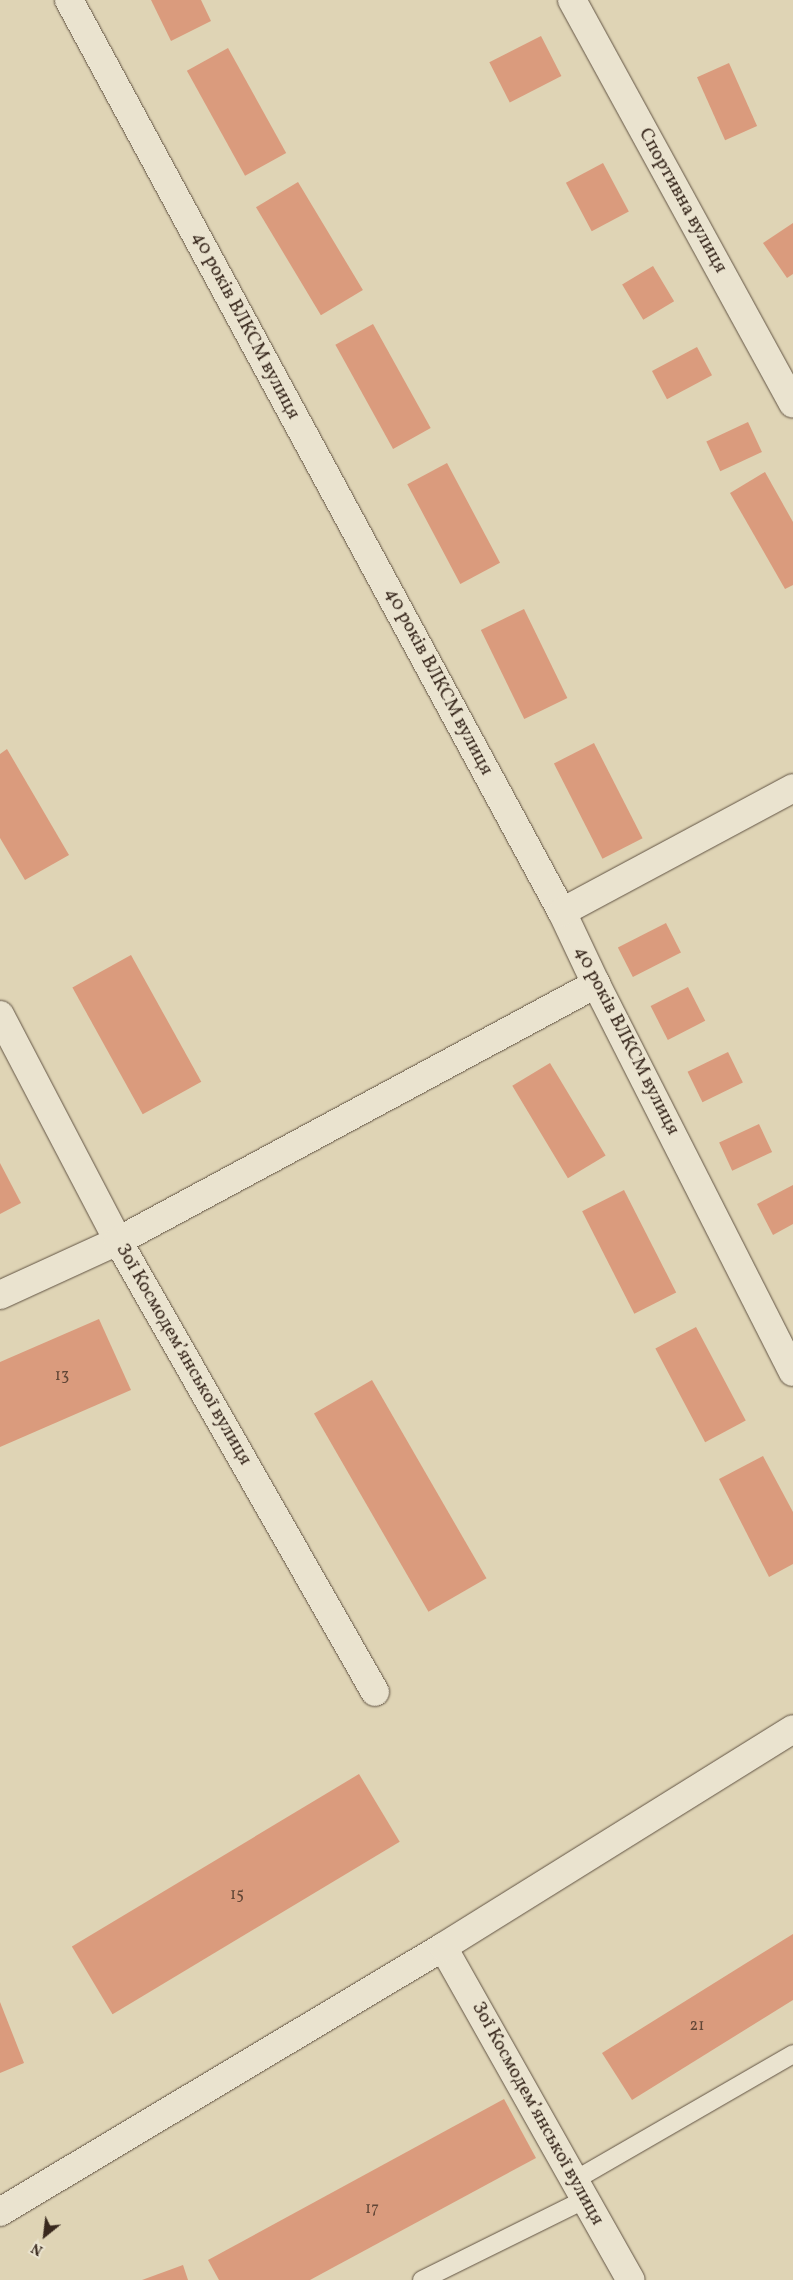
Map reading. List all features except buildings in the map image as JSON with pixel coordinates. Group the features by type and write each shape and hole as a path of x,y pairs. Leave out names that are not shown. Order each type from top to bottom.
{"street":[{"name":"40 років ВЛКСМ вулиця","path":"69,0 562,912 596,984 793,1372"},
{"name":"Спортивна вулиця","path":"572,0 793,403"},
{"path":"562,912 793,788"},
{"path":"0,1295 118,1241 596,984"},
{"name":"Зої Космодем’янської вулиця","path":"0,1015 118,1241 374,1692"},
{"path":"0,2212 443,1947 791,1735"},
{"name":"Зої Космодем’янської вулиця","path":"443,1947 631,2280"}],"lane":[{"path":"422,2280 580,2190 793,2054"}]}
